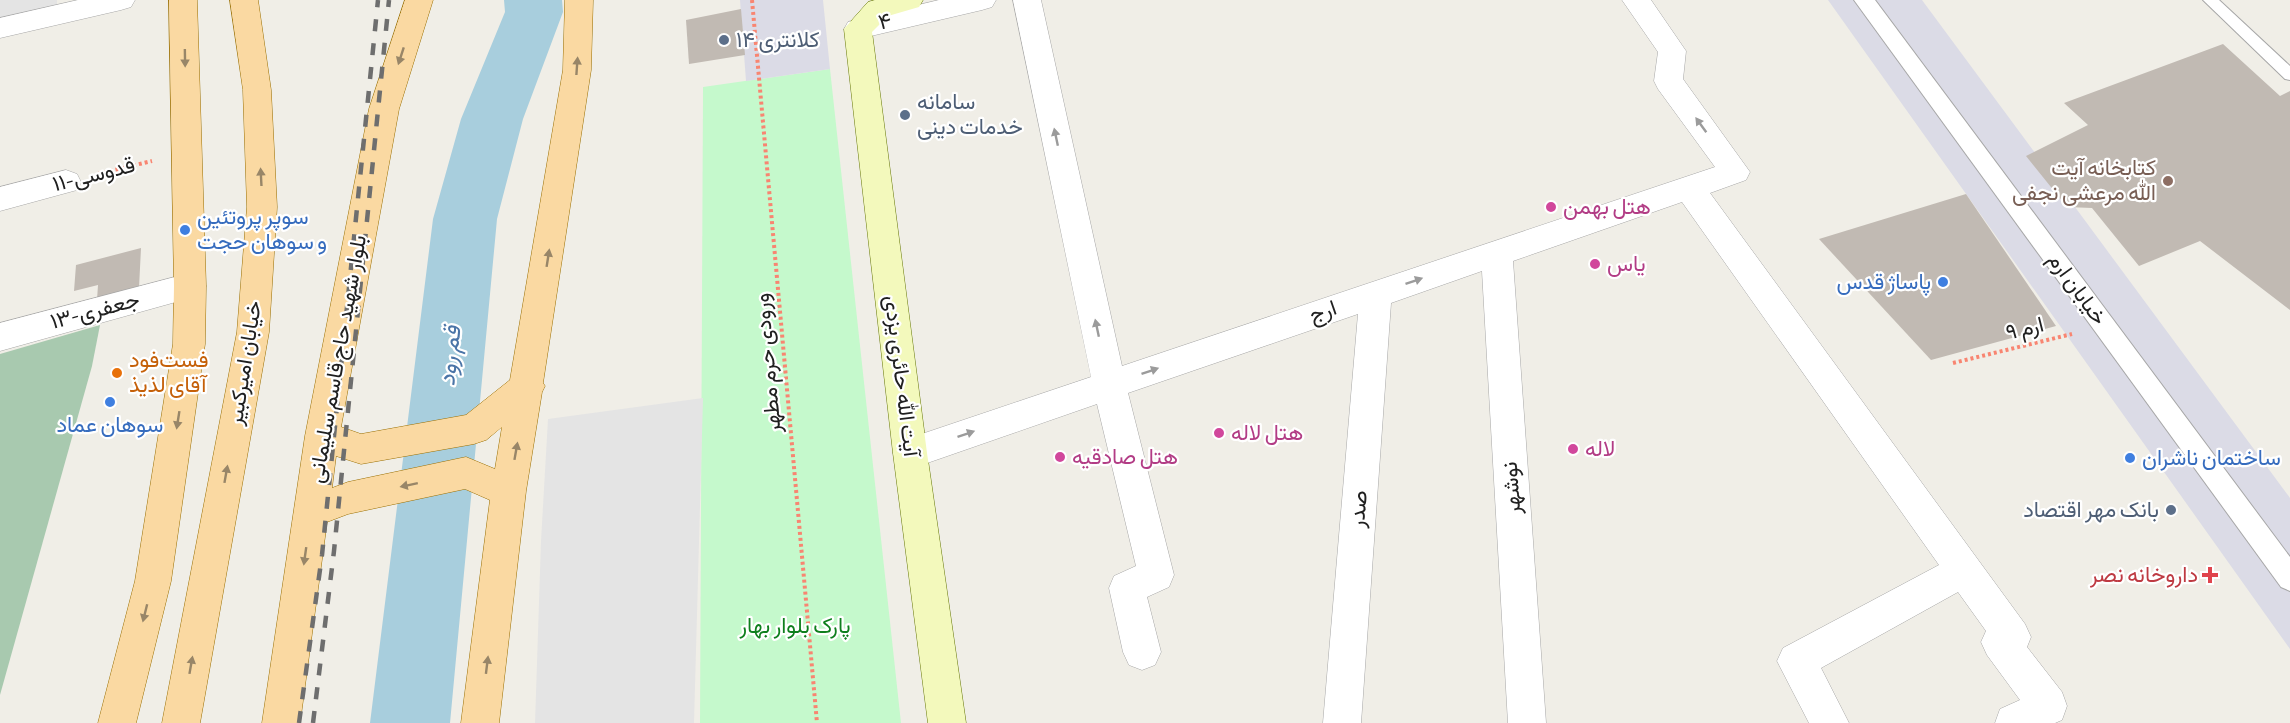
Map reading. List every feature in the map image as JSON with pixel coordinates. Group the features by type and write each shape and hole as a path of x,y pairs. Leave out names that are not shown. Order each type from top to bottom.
{"main road":[{"path":"117,723 153,581 189,344 190,285 183,0"},
{"name":"خیابان امیرکبیر","path":"180,723 253,332 262,207 257,90 244,0"},
{"name":"بلوار شهید حاج قاسم سلیمانی","path":"281,723 322,436 384,109 419,0"},
{"path":"480,723 509,490 528,386 577,70 579,0"},
{"path":"858,29 878,9 909,0"},
{"name":"آیت الله‌ حائری‌ یزدی","path":"858,29 910,453 947,723"},
{"path":"322,436 361,449 474,429 528,386"},
{"path":"311,512 348,498 466,473 509,490"}],"street":[{"path":"0,28 121,0"},
{"name":"۴","path":"858,29 982,0"},
{"path":"1027,0 1109,385 1156,576 1126,588 1142,652"},
{"name":"ارج","path":"910,453 1735,172 1668,81 1672,51 1636,0"},
{"name":"خیابان ارم","path":"1864,0 2290,578"},
{"name":"قدوسی-۱۱","path":"0,199 66,182"},
{"path":"1689,188 2012,637 2000,642 2048,705 2014,723"},
{"name":"نوشهر","path":"1497,253 1527,723"},
{"name":"جعفری-۱۳","path":"0,337 190,285"},
{"name":"صدر","path":"1342,723 1376,294"},
{"path":"1830,723 1796,661 1964,570"}],"lane":[{"path":"2210,0 2290,75"}],"path":[{"name":"ورودی حرم مطهر","path":"752,0 817,723"},
{"name":"قدوسی-۱۱","path":"66,182 187,153"},
{"name":"ارم ۹","path":"1953,363 2104,326"}],"green space":[{"name":"پارک بلوار بهار","path":"830,69 901,723 700,723 703,87"},
{"path":"100,325 92,366 0,695 0,354"}],"shaded area":[{"path":"0,0 57,0 57,6 0,19"},
{"path":"740,0 823,0 830,69 746,81"},
{"path":"1828,0 1922,0 2290,498 2290,649"},
{"path":"703,398 694,723 535,723 548,419"}],"building":[{"path":"741,9 745,55 689,64 686,20"},
{"name":"کتابخانه آیت الله مرعشی نجفی","path":"2223,44 2280,96 2290,91 2290,310 2200,241 2139,266 2092,208 2067,207 2026,156 2088,125 2064,103"},
{"name":"پاساژ قدس","path":"1966,194 2056,326 1931,360 1819,239"},
{"path":"141,248 139,288 97,300 98,285 74,291 76,265"}],"waterway":[{"name":"قم رود","path":"410,723 465,219 492,119 534,12 533,0"}],"railway":[{"path":"299,723 322,555 378,0"},
{"path":"313,723 334,551 389,0"}],"place":[{"name":"کلانتری ۱۴","path":"724,40"},
{"name":"سامانه خدمات دینی","path":"905,115"},
{"name":"کتابخانه آیت الله مرعشی نجفی","path":"2168,181"},
{"name":"هتل بهمن","path":"1551,207"},
{"name":"سوپر پروتئین و سوهان حجت","path":"185,230"},
{"name":"یاس","path":"1595,264"},
{"name":"پاساژ قدس","path":"1943,282"},
{"name":"فست‌فود آقای لذیذ","path":"117,373"},
{"name":"سوهان عماد","path":"110,402"},
{"name":"هتل لاله","path":"1219,433"},
{"name":"لاله","path":"1573,449"},
{"name":"هتل صادقیه","path":"1060,457"},
{"name":"ساختمان ناشران","path":"2130,458"},
{"name":"بانک مهر اقتصاد","path":"2171,510"},
{"name":"داروخانه نصر","path":"2210,575"}]}
